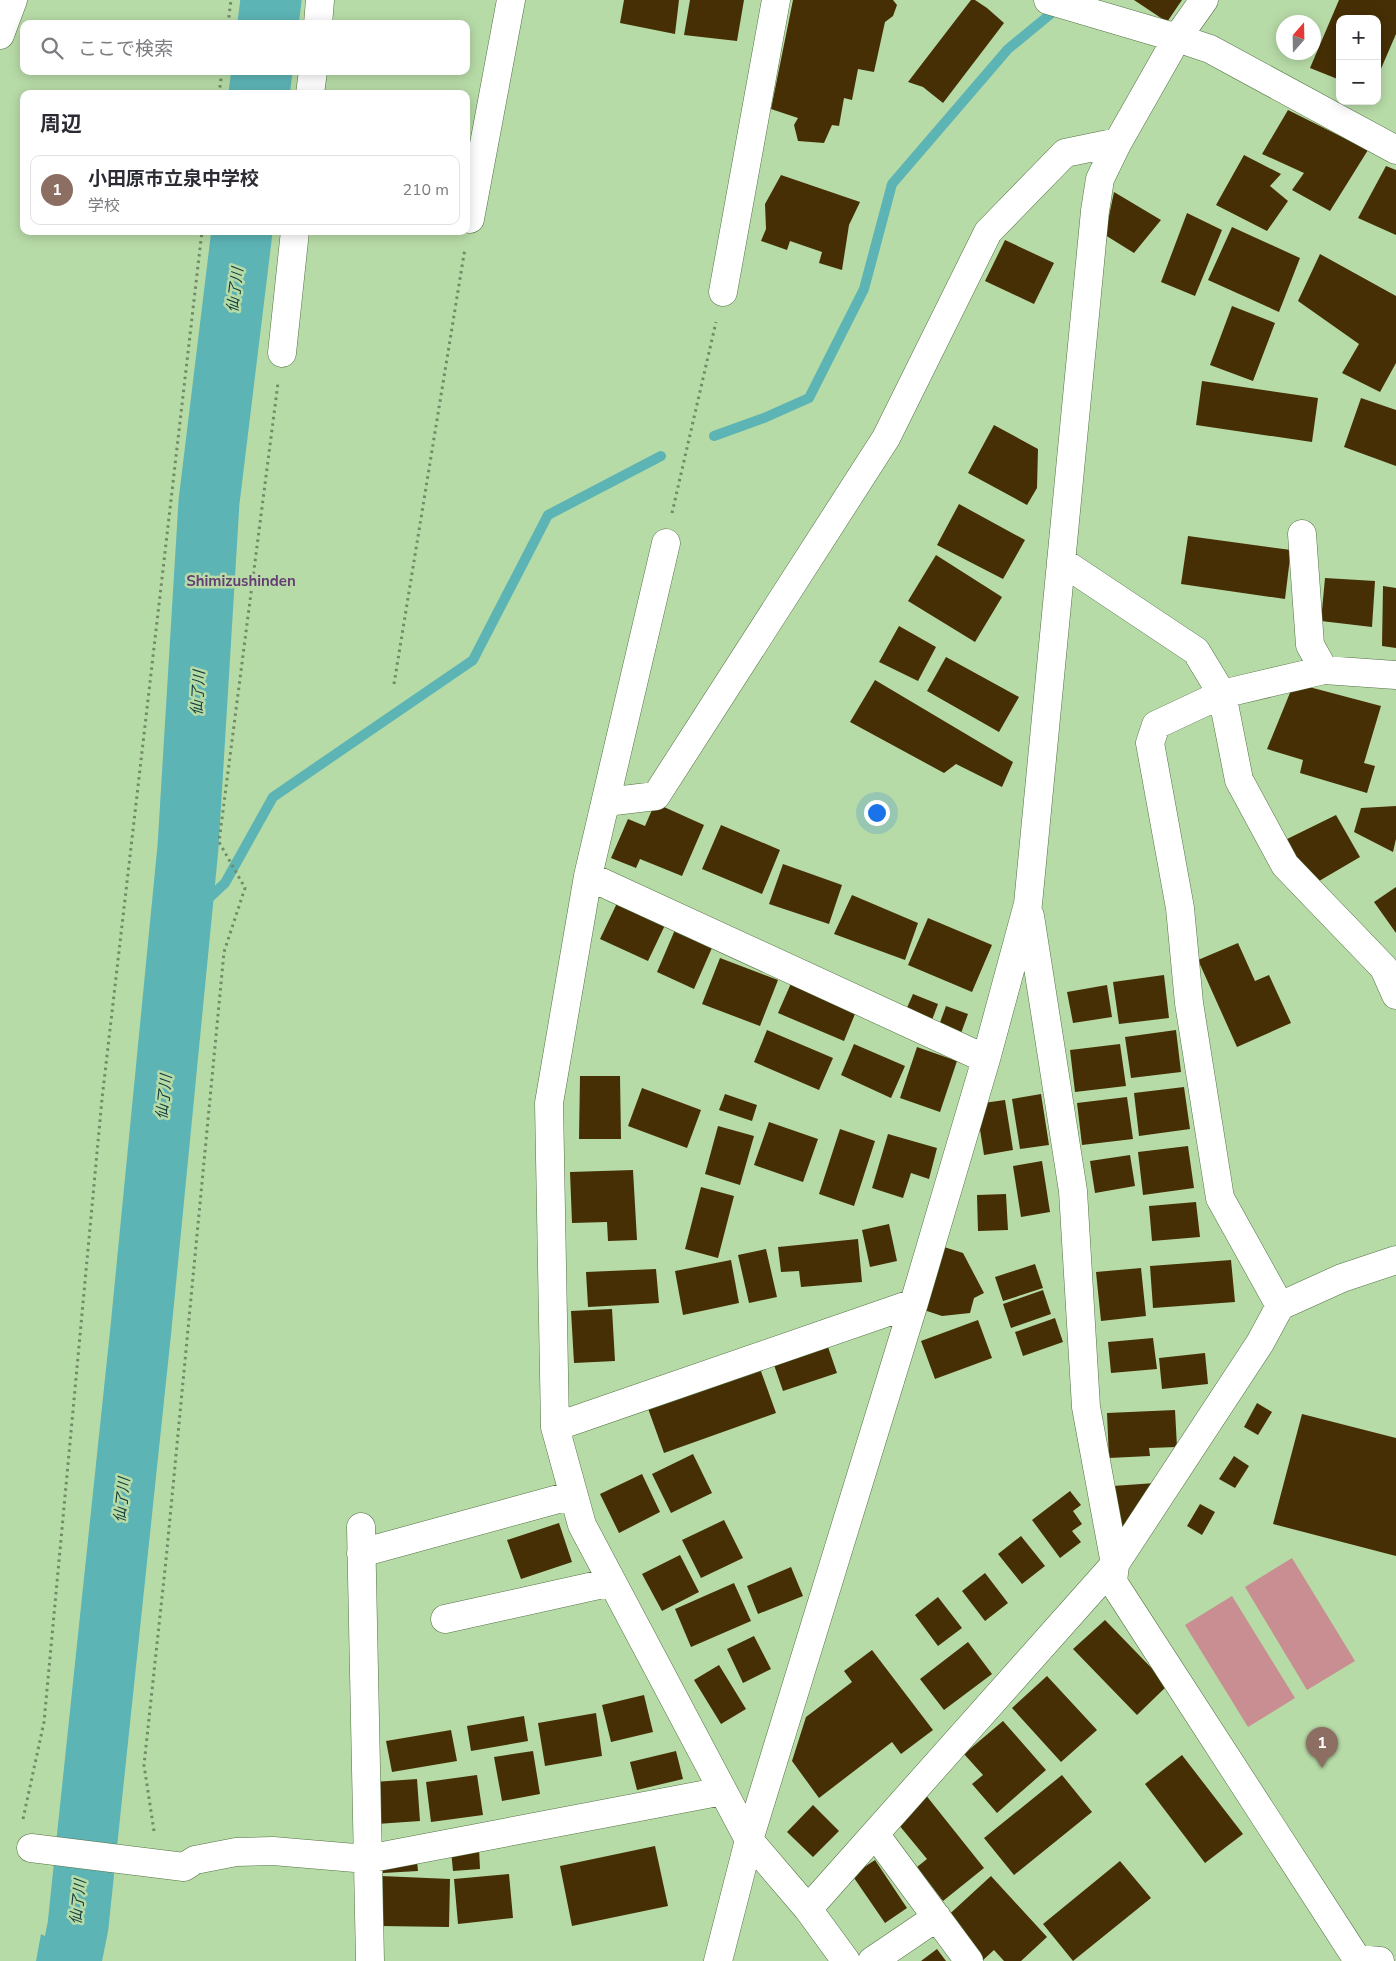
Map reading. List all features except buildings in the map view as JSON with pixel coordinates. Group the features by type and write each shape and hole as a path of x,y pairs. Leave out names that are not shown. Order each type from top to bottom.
{"street":[{"path":"0,35 13,0"},
{"path":"318,20 320,0"},
{"path":"470,219 511,0"},
{"path":"723,292 776,0"},
{"path":"1048,0 1210,49 1396,150"},
{"path":"718,1961 749,1840 914,1303 986,1059 1028,904 1095,211 1100,179 1118,142 1176,38 1204,0"},
{"path":"311,90 312,75"},
{"path":"609,792 656,796 886,438 988,232 1065,154 1118,142"},
{"path":"282,353 295,235"},
{"path":"1302,534 1310,645 1324,670"},
{"path":"666,543 588,876 549,1103 555,1427 582,1525 749,1840 808,1909 846,1961"},
{"path":"1061,561 1196,651 1222,694 1239,780 1285,865 1384,968 1396,996"},
{"path":"1280,1306 1220,1198 1189,1003 1180,908 1150,743 1156,725 1222,694 1324,670 1396,675"},
{"path":"588,876 986,1059"},
{"path":"1028,904 1073,1191 1086,1407 1115,1564 1113,1582 1364,1960"},
{"path":"808,1909 1115,1564 1260,1343 1280,1306 1342,1278 1396,1260"},
{"path":"555,1427 914,1303"},
{"path":"370,1961 361,1540 574,1496"},
{"path":"445,1619 612,1582"},
{"path":"31,1848 184,1867 195,1860 236,1852 273,1851 367,1859 723,1791"},
{"path":"875,1834 969,1961"},
{"path":"872,1961 937,1917"}],"path":[{"path":"228,20 231,0"},
{"path":"220,90 221,75"},
{"path":"31,1848 20,1833 44,1722 102,1099 202,235"},
{"path":"394,684 467,235"},
{"path":"666,543 723,292"},
{"path":"152,1863 152,1814 144,1765 167,1550 224,952 245,888 220,842 282,353"}],"shaded area":[{"path":"1292,1558 1355,1661 1307,1690 1245,1587"},
{"path":"1232,1596 1295,1698 1248,1727 1185,1625"}],"water":[{"path":"41,1934 91,1961 36,1961"}],"waterway":[{"name":"仙了川","path":"268,20 271,0"},
{"path":"714,436 764,418 809,398 864,289 892,184 1008,49 1059,7"},
{"name":"仙了川","path":"260,90 261,75"},
{"name":"仙了川","path":"71,1961 78,1926 141,1328 188,847 209,502 242,235"},
{"path":"181,924 225,883 273,797 473,660 548,515 661,456"}],"place":[{"name":"小田原市立泉中学校","path":"1322,1768"}],"district":[{"name":"Shimizushinden","path":"241,581"}]}
